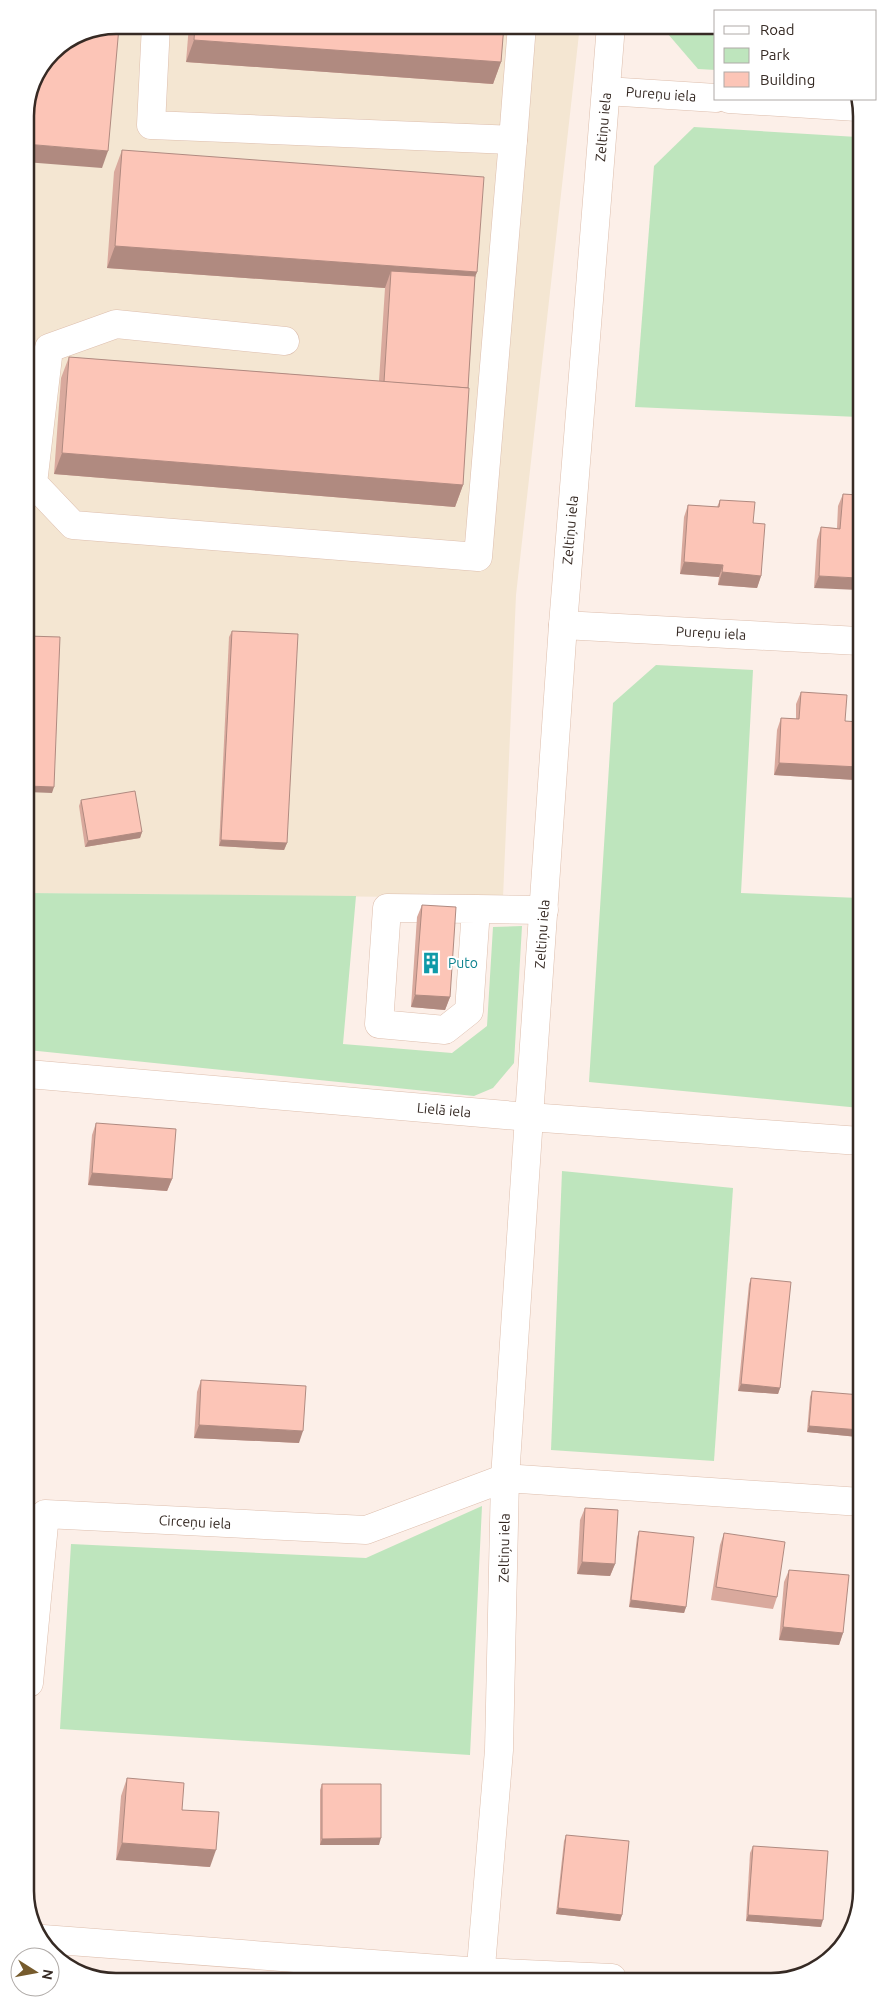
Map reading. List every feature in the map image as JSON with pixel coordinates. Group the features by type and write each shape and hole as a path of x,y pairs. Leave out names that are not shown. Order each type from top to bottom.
{"street":[{"path":"156,34 151,125 513,140"},
{"path":"34,484 73,525 478,557 521,34"},
{"name":"Zeltiņu iela","path":"480,1973 500,1750 505,1478 529,1117 563,625 610,34"},
{"name":"Pureņu iela","path":"606,91 714,98"},
{"path":"745,100 853,107"},
{"path":"34,475 49,348 116,324 285,340"},
{"name":"Pureņu iela","path":"563,625 853,642"},
{"path":"476,908 469,1011 445,1030 379,1024 387,908 476,908 544,910"},
{"name":"Lielā iela","path":"34,1075 529,1117 853,1141"},
{"path":"505,1478 853,1501"},
{"name":"Circeņu iela","path":"34,1630 45,1514 366,1530 505,1478"},
{"path":"50,1940 456,1973"}],"shaded area":[{"path":"579,34 516,595 503,898 34,893 34,110 37,93 68,50 89,38 100,35"}],"green space":[{"path":"668,34 714,34 714,70 698,69"},
{"path":"694,127 853,137 853,417 635,407 654,166"},
{"path":"656,665 753,670 741,893 853,898 853,1107 589,1082 613,703"},
{"path":"34,893 356,896 343,1044 452,1053 487,1026 493,927 522,926 514,1063 493,1088 474,1096 34,1051"},
{"path":"562,1171 733,1188 714,1461 551,1450"},
{"path":"482,1506 470,1755 60,1729 71,1544 366,1558"}],"building":[{"path":"118,34 108,151 34,145 34,110 42,79 62,54 89,38"},
{"path":"194,34 503,34 501,62 194,40"},
{"path":"122,150 484,177 477,272 115,246"},
{"path":"391,271 475,276 468,388 384,382"},
{"path":"69,357 469,388 463,485 62,453"},
{"path":"843,494 853,495 853,578 819,576 821,527 840,529"},
{"path":"720,500 755,502 753,523 765,524 761,576 722,572 723,565 684,562 688,505 719,507"},
{"path":"232,631 298,634 287,843 221,840"},
{"path":"34,636 60,637 54,787 34,786"},
{"path":"801,692 847,695 845,721 853,722 853,767 779,763 781,718 799,719"},
{"path":"135,791 142,832 88,841 81,800"},
{"name":"Puto","path":"422,905 456,907 450,997 415,995"},
{"path":"96,1123 176,1129 172,1179 92,1173"},
{"path":"751,1278 791,1282 780,1388 741,1384"},
{"path":"201,1380 306,1386 303,1431 199,1425"},
{"path":"812,1391 853,1394 853,1429 809,1426"},
{"path":"585,1508 618,1510 615,1564 582,1562"},
{"path":"639,1531 694,1537 686,1607 631,1600"},
{"path":"724,1533 785,1542 777,1597 716,1587"},
{"path":"789,1570 849,1575 843,1633 783,1627"},
{"path":"127,1778 184,1783 182,1810 219,1812 216,1850 122,1843"},
{"path":"322,1784 381,1784 381,1838 322,1839"},
{"path":"566,1835 629,1841 622,1915 558,1908"},
{"path":"753,1846 828,1851 823,1920 748,1915"}],"place":[{"name":"Puto","path":"431,963"}]}
